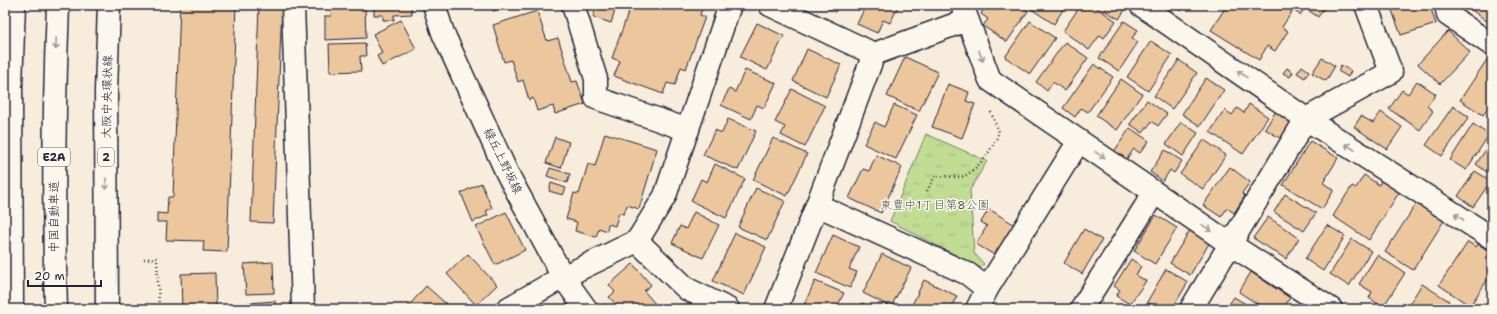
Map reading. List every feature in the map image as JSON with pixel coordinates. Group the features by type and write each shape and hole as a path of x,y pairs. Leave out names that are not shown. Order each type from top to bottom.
{"main road":[{"path":"12,309 11,86 14,5"},
{"name":"中国自動車道","path":"56,309 54,244 55,104 58,5"},
{"name":"大阪中央環状線","path":"107,309 106,91 109,5"},
{"path":"292,5 303,309"},
{"name":"緑丘上野坂線","path":"434,5 443,33 507,173 563,277 586,309"},
{"path":"573,5 596,79 596,98 688,130"},
{"path":"507,309 563,277 637,241 665,196 730,5"},
{"path":"770,5 874,54"},
{"path":"1141,5 1306,119 1492,238"},
{"path":"1191,309 1306,119 1391,72 1366,5"},
{"path":"1446,5 1448,15 1492,45"},
{"path":"776,309 874,54 964,13 990,80 1154,193 1331,309"},
{"path":"977,309 987,289 1079,141"},
{"path":"1083,306 1154,193"},
{"path":"817,205 968,274 987,289"},
{"path":"637,241 687,290 728,309"}],"path":[{"path":"928,191 935,176 963,177 979,164 995,142 999,132 988,103"},
{"path":"144,259 157,258 159,309"}],"green space":[{"name":"東豊中1丁目第8公園","path":"926,134 987,161 970,190 974,253 984,264 980,268 890,221"}],"building":[{"path":"180,5 236,5 227,252 203,251 204,241 166,240 167,222 157,222 157,213 167,214 168,197 173,197"},
{"path":"259,5 282,5 273,223 251,222"},
{"path":"374,5 411,5 412,14 394,15 394,20 383,20 383,15 374,15"},
{"path":"491,5 512,5 493,11"},
{"path":"597,5 617,5 611,23 593,17"},
{"path":"619,5 626,5 624,11 618,9"},
{"path":"631,5 703,5 700,15 705,17 686,69 681,67 675,85 667,83 663,94 614,76 620,61 612,58"},
{"path":"822,5 839,5 835,12"},
{"path":"866,5 899,5 890,23 883,20 877,33 857,24"},
{"path":"978,5 1019,5 1028,11 1007,42 983,26 988,19 981,14 983,10"},
{"path":"1033,5 1066,5 1054,24 1031,9"},
{"path":"1081,5 1093,5 1116,21 1104,38 1100,35 1089,50 1063,31"},
{"path":"1107,5 1128,5 1119,19 1104,10"},
{"path":"1173,5 1185,5 1181,11"},
{"path":"1227,5 1281,5 1292,12 1282,27 1288,31 1275,51 1267,46 1259,60 1211,30"},
{"path":"1286,5 1326,5 1318,17 1305,8 1300,15"},
{"path":"1390,5 1437,5 1437,7 1431,9 1436,24 1401,35"},
{"path":"1471,5 1492,5 1492,25 1469,8"},
{"path":"365,7 366,38 325,40 325,16 331,16 330,8"},
{"path":"537,11 547,41 558,38 572,82 577,81 585,104 555,114 553,106 537,111 533,98 529,100 523,80 518,82 511,60 504,62 493,25"},
{"path":"401,20 416,49 382,66 377,56 382,53 373,34"},
{"path":"1030,21 1055,38 1030,74 1005,57"},
{"path":"1124,21 1138,30 1132,38 1138,42 1119,71 1099,58"},
{"path":"757,23 784,36 767,70 740,57"},
{"path":"1448,31 1470,52 1440,84 1418,64"},
{"path":"1151,41 1172,55 1148,91 1127,77"},
{"path":"1065,42 1088,58 1065,91 1053,82 1047,91 1036,82"},
{"path":"365,43 366,56 360,56 361,71 330,72 329,44"},
{"path":"807,49 841,65 826,97 793,81"},
{"path":"905,57 938,72 919,111 887,96"},
{"path":"1322,58 1335,66 1326,81 1312,73"},
{"path":"1488,58 1492,60 1492,102 1483,115 1460,100"},
{"path":"1179,60 1197,73 1172,109 1154,96"},
{"path":"1094,64 1113,77 1088,112 1081,108 1075,117 1063,108"},
{"path":"1341,65 1351,71 1348,77 1338,71"},
{"path":"1302,66 1309,71 1305,78 1297,73"},
{"path":"1287,68 1293,72 1290,77 1283,73"},
{"path":"745,70 776,83 764,108 757,105 751,119 721,105 729,89 735,92"},
{"path":"1206,78 1224,90 1200,126 1182,114"},
{"path":"1121,79 1142,94 1117,130 1096,116"},
{"path":"1417,81 1436,94 1427,106 1433,111 1420,130 1389,109 1402,90 1408,94"},
{"path":"948,84 969,92 966,101 975,104 962,138 932,127"},
{"path":"792,89 825,106 805,147 781,135 785,127 775,122"},
{"path":"1147,100 1167,114 1158,126 1152,121 1143,133 1130,124"},
{"path":"1249,104 1268,117 1243,154 1210,132 1225,110 1232,115 1237,108 1244,113"},
{"path":"894,105 917,115 896,159 864,144 875,122 884,127"},
{"path":"1453,106 1469,117 1442,156 1426,145"},
{"path":"1276,111 1294,122 1283,140 1265,129"},
{"path":"1381,112 1402,127 1387,149 1354,127 1361,116 1373,123"},
{"path":"728,119 756,131 738,170 703,155 715,130 722,133"},
{"path":"1181,122 1198,133 1183,156 1166,144"},
{"path":"1473,124 1489,135 1466,170 1450,160"},
{"path":"1130,128 1149,141 1140,153 1134,149 1125,161 1113,153"},
{"path":"605,133 657,149 639,209 627,205 624,214 619,213 615,226 608,224 607,231 599,228 596,237 575,231 577,222 566,219 574,193 579,194 588,164 595,166"},
{"path":"555,137 569,142 561,168 546,163"},
{"path":"773,138 807,154 787,196 753,180"},
{"path":"1204,140 1226,155 1203,189 1180,174"},
{"path":"1310,141 1338,158 1323,183 1334,190 1322,209 1283,185"},
{"path":"1492,141 1492,176 1476,164"},
{"path":"1165,150 1182,161 1174,173 1170,170 1163,181 1150,172"},
{"path":"876,155 902,167 881,213 849,198 863,169 869,171"},
{"path":"715,164 745,179 726,218 691,201 701,179 707,182"},
{"path":"1230,167 1250,182 1242,193 1245,196 1234,213 1227,208 1221,217 1203,205"},
{"path":"550,168 570,174 567,183 547,176"},
{"path":"1475,171 1491,181 1473,207 1458,196"},
{"path":"1364,175 1379,185 1382,179 1400,191 1369,240 1333,216 1352,186 1356,188"},
{"path":"481,183 492,208 486,211 488,215 473,222 461,193"},
{"path":"551,183 566,188 563,195 549,191"},
{"path":"756,188 785,201 767,240 738,227"},
{"path":"1285,194 1316,213 1304,231 1274,212"},
{"path":"1418,201 1445,219 1413,270 1385,252"},
{"path":"1492,208 1492,221 1486,217"},
{"path":"989,209 1015,225 996,256 976,244 987,226 981,222"},
{"path":"506,212 525,250 495,265 476,227"},
{"path":"694,212 719,225 703,258 672,243 680,226 686,229"},
{"path":"1156,215 1177,228 1155,264 1134,251"},
{"path":"1268,217 1299,238 1286,259 1253,238"},
{"path":"1327,225 1345,236 1323,271 1305,259"},
{"path":"1084,229 1102,240 1082,274 1064,263"},
{"path":"1190,230 1210,242 1190,275 1170,263"},
{"path":"735,233 766,247 744,295 713,281"},
{"path":"833,235 859,247 849,269 857,272 850,288 816,273"},
{"path":"1352,239 1371,251 1349,286 1330,274"},
{"path":"1468,242 1476,247 1478,244 1492,253 1492,262 1489,266 1492,267 1492,273 1470,306 1439,285"},
{"path":"468,254 497,285 476,305 447,274"},
{"path":"882,254 911,268 891,307 863,293"},
{"path":"1377,255 1405,273 1383,307 1369,298 1372,292 1359,284"},
{"path":"1131,259 1141,266 1136,275 1146,281 1130,304 1116,296 1120,290 1114,286"},
{"path":"273,262 274,293 246,294 244,264"},
{"path":"633,264 651,285 644,291 656,305 651,309 620,309 609,297 615,292 609,285"},
{"path":"1166,269 1188,282 1172,309 1159,309 1147,302"},
{"path":"1251,272 1290,298 1282,309 1265,309 1239,292"},
{"path":"215,273 216,309 182,309 181,274"},
{"path":"924,280 957,296 950,309 910,309"},
{"path":"815,281 844,293 836,309 802,309"},
{"path":"1422,284 1449,301 1444,309 1406,309"},
{"path":"426,286 452,309 406,309"},
{"path":"1234,297 1254,309 1226,309"},
{"path":"275,301 275,309 248,309 248,303"},
{"path":"862,303 875,309 860,309"},
{"path":"1144,304 1152,309 1141,309"}]}
